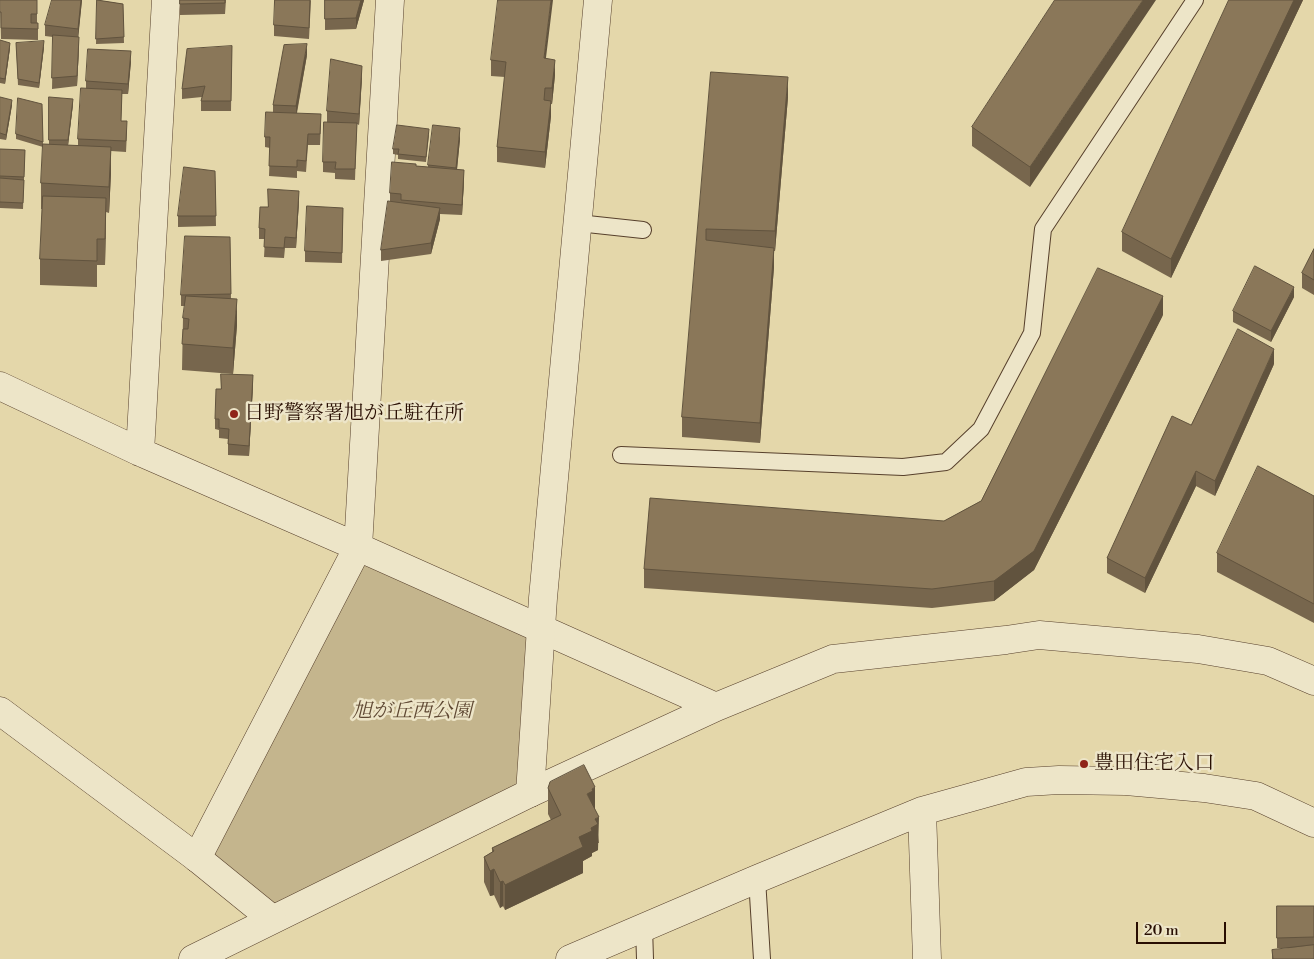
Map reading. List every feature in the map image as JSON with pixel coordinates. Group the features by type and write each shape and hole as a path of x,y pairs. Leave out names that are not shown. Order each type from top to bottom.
{"street":[{"path":"140,452 166,0"},
{"path":"197,858 358,547 390,0"},
{"path":"530,793 540,630 598,0"},
{"path":"0,386 140,452 716,707"},
{"path":"193,959 530,793 716,707 833,659 1040,635 1198,649 1268,662 1314,681"},
{"path":"0,711 197,858 272,919"},
{"path":"570,959 922,811 1026,782 1059,780 1126,781 1204,788 1256,796 1314,823"},
{"path":"922,811 927,959"}],"lane":[{"path":"621,455 903,467 946,462 981,429 1032,333 1043,229 1195,0"},
{"path":"578,223 644,230"},
{"path":"757,879 762,959"},
{"path":"644,927 645,959"}],"green space":[{"name":"旭が丘西公園","path":"358,547 540,630 530,793 272,919 197,858"}],"building":[{"path":"0,0 37,0 37,14 31,14 31,23 38,23 38,29 1,28"},
{"path":"52,0 81,0 78,29 45,25"},
{"path":"97,0 123,4 124,37 96,39"},
{"path":"180,0 225,0 225,3 180,4"},
{"path":"275,0 310,0 309,28 274,25"},
{"path":"325,0 361,0 356,18 325,19"},
{"path":"498,0 551,0 544,58 555,60 552,88 545,88 544,100 551,101 545,152 497,147 506,62 491,60"},
{"path":"1055,0 1143,0 1030,167 972,127"},
{"path":"1229,0 1294,0 1171,259 1122,232"},
{"path":"53,35 79,37 77,76 52,78"},
{"path":"0,40 10,43 5,79 0,78"},
{"path":"44,41 39,83 18,79 16,43"},
{"path":"307,44 296,106 273,105 284,45"},
{"path":"232,46 231,101 201,101 205,86 182,89 187,49"},
{"path":"88,49 131,51 128,84 86,81"},
{"path":"331,59 362,66 359,114 327,111"},
{"path":"711,72 788,77 775,231 706,229 706,240 774,248 760,423 682,417"},
{"path":"81,88 122,90 121,121 127,121 126,141 78,139"},
{"path":"0,97 12,100 6,135 0,133"},
{"path":"49,97 73,99 68,140 49,140"},
{"path":"18,98 42,104 43,142 16,134"},
{"path":"266,112 321,114 320,134 308,134 306,161 297,160 297,167 269,166 270,137 265,137"},
{"path":"324,122 357,123 355,169 335,169 336,162 323,162"},
{"path":"397,125 429,129 426,157 398,154 399,149 393,149"},
{"path":"433,125 460,128 456,168 428,165"},
{"path":"43,144 111,147 109,187 41,183"},
{"path":"0,149 25,150 24,177 0,176"},
{"path":"392,162 464,170 462,205 401,200 401,194 390,193"},
{"path":"184,167 215,171 216,216 178,216"},
{"path":"0,178 24,180 23,203 0,202"},
{"path":"268,189 299,191 296,238 285,237 284,248 264,247 265,229 259,228 260,207 268,207"},
{"path":"43,196 106,198 105,239 97,239 97,261 40,259"},
{"path":"388,201 440,208 431,243 381,250"},
{"path":"307,206 343,208 342,253 305,251"},
{"path":"185,236 230,237 231,294 181,295"},
{"path":"1314,249 1314,280 1302,273"},
{"path":"1255,266 1294,287 1271,331 1233,311"},
{"path":"1098,268 1163,296 1034,551 994,581 932,589 644,569 650,498 944,521 981,501"},
{"path":"186,296 237,299 233,348 182,344 183,329 188,329 189,319 183,318"},
{"path":"1238,329 1274,349 1215,481 1196,471 1145,578 1107,558 1172,416 1191,425"},
{"name":"日野警察署旭が丘駐在所","path":"221,374 253,375 249,446 228,444 229,429 219,428 219,419 215,419 216,389 221,389"},
{"path":"1258,466 1314,496 1314,604 1217,553"},
{"path":"584,765 595,787 592,789 593,791 587,794 599,817 595,819 598,824 591,828 592,831 579,837 583,847 505,885 503,881 500,882 494,869 490,871 484,857 494,851 492,848 561,815 548,788 550,782"},
{"path":"1277,906 1314,906 1314,937 1277,938"},
{"path":"1314,945 1314,959 1273,959 1272,950"}],"place":[{"name":"日野警察署旭が丘駐在所","path":"234,414"},
{"name":"豊田住宅入口","path":"1084,764"}]}
